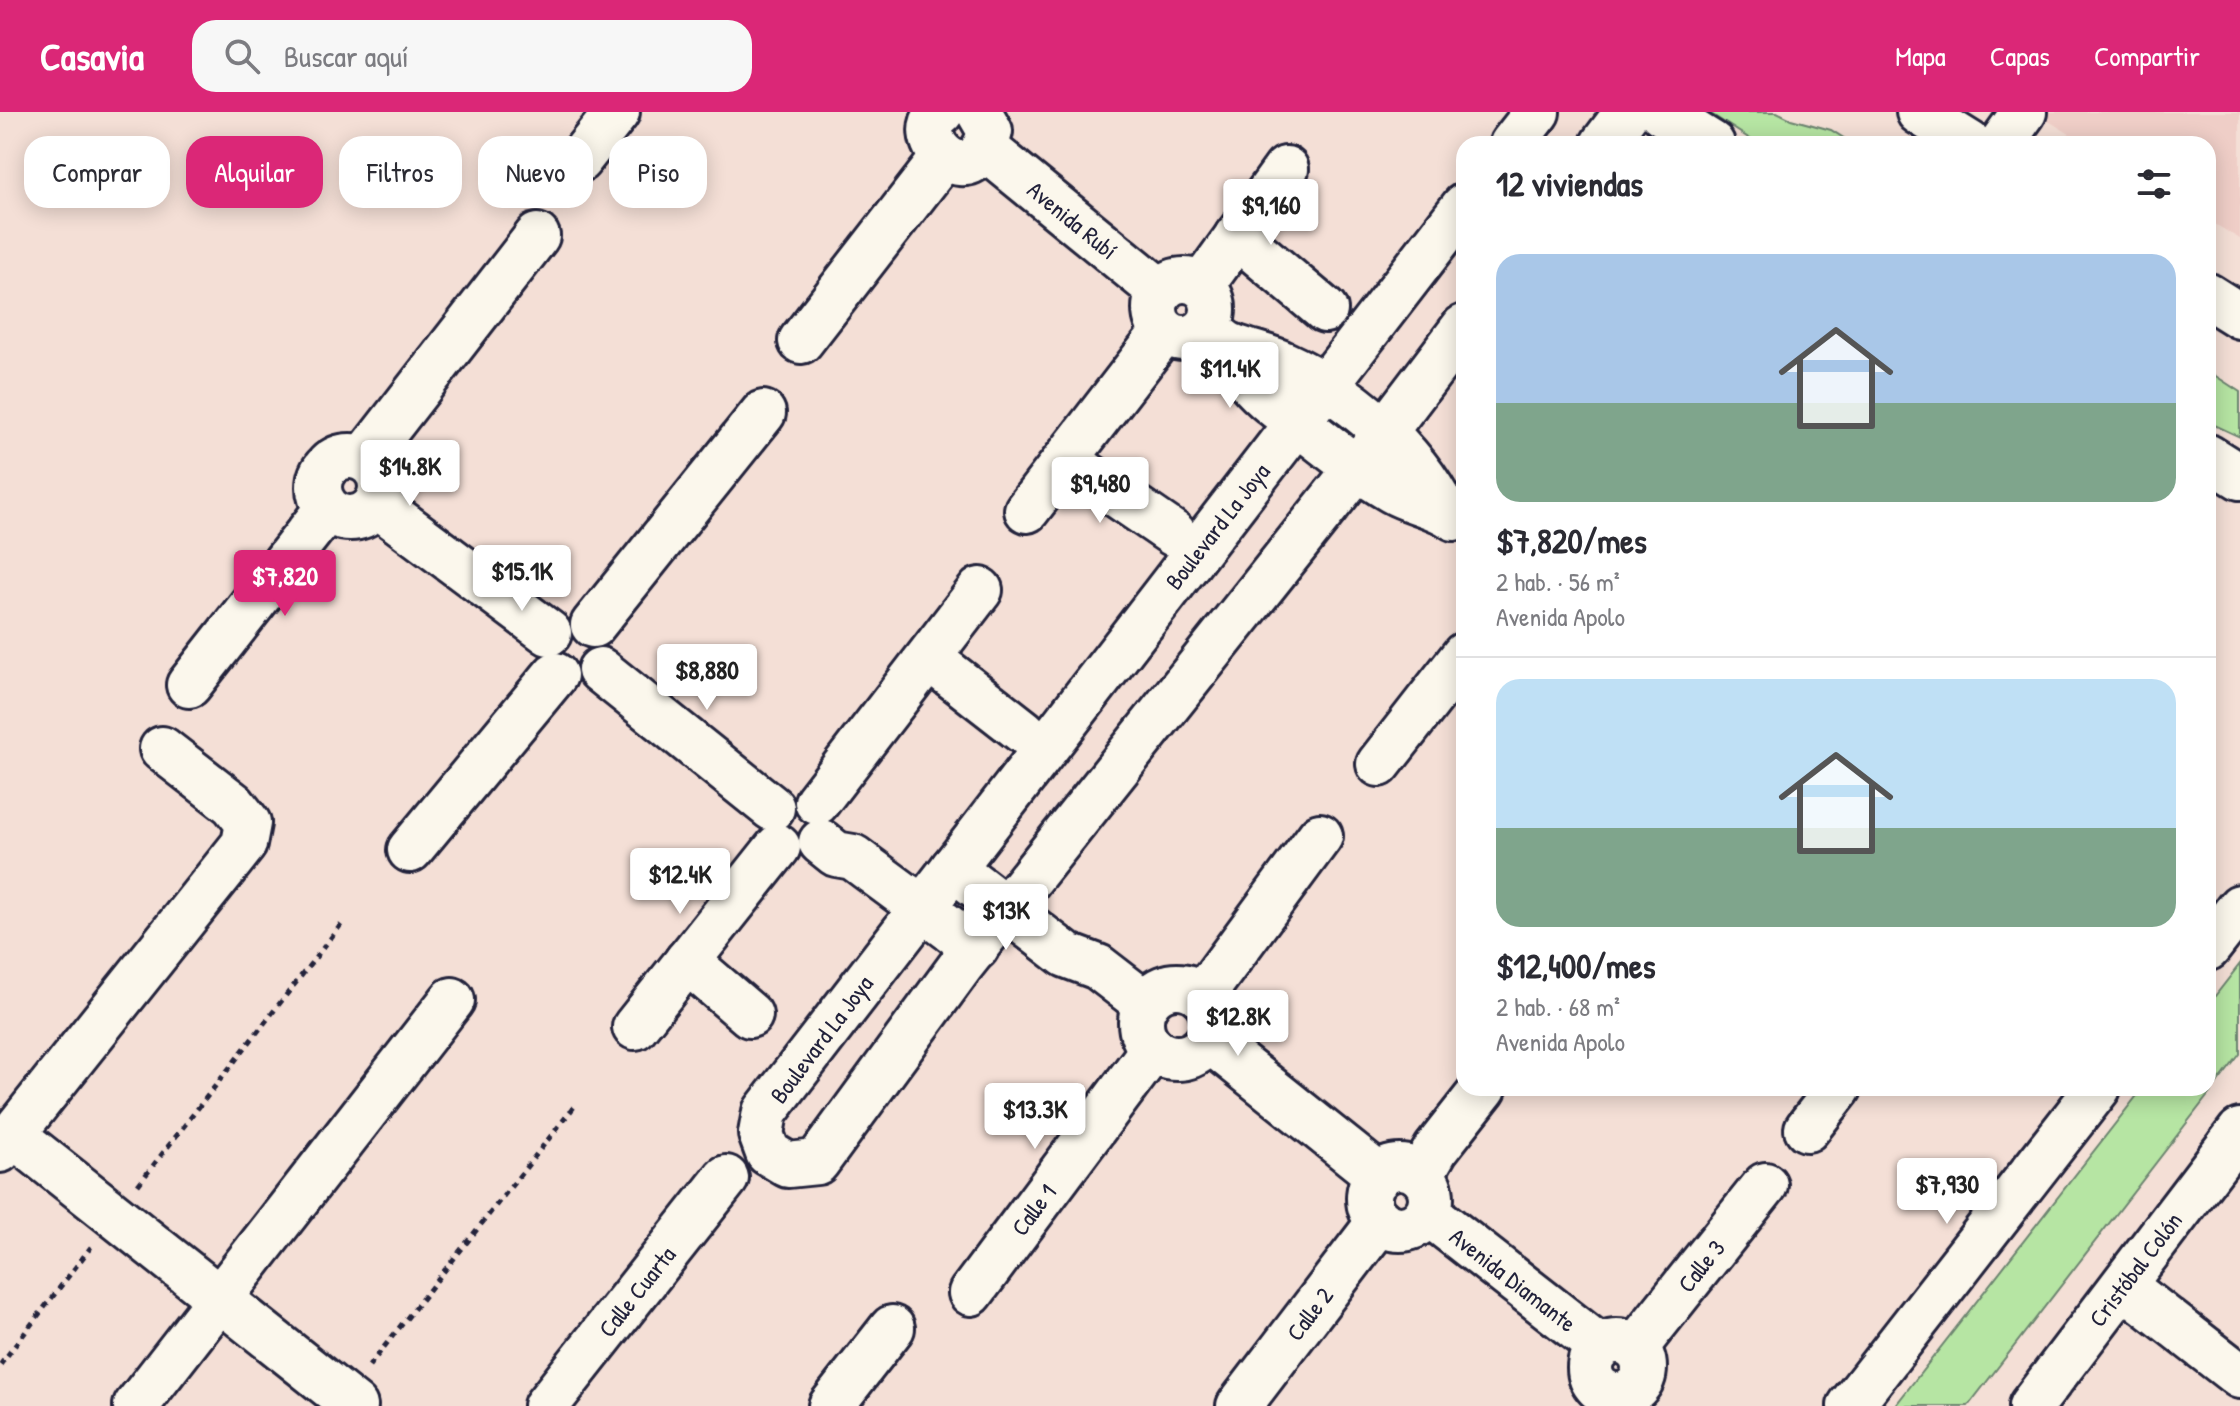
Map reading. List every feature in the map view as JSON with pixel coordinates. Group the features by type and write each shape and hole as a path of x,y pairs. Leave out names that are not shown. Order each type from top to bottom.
{"street":[{"path":"593,142 617,112"},
{"path":"1518,136 1537,112"},
{"path":"1609,136 1627,112"},
{"path":"1661,112 1699,136"},
{"path":"1919,112 1957,136"},
{"path":"2007,136 2024,112"},
{"path":"801,341 960,123"},
{"name":"Avenida Rubí","path":"960,123 1175,303"},
{"path":"1027,510 1066,460 1175,303 1237,236 1286,169"},
{"name":"Boulevard La Joya","path":"1456,216 765,1112 761,1134 768,1153 788,1165 817,1162 969,956 1357,468 1456,338"},
{"path":"364,459 537,236"},
{"path":"1237,236 1325,310"},
{"path":"2216,301 2240,316"},
{"path":"1175,303 1174,337 1219,337 1287,365 1324,386 1385,431 1432,486 1454,518"},
{"path":"1219,337 1242,372 1265,397 1297,422 1357,468 1418,503 1454,518"},
{"path":"593,625 763,413"},
{"path":"347,455 364,459 377,471 381,487 376,504 362,516 353,517 343,518 327,509 319,493 320,476 330,461 347,455"},
{"path":"1066,460 1174,534"},
{"path":"2216,462 2240,477"},
{"path":"376,504 552,654 566,681 590,679 600,670 606,655 603,638 593,625 577,620 561,623 552,654 410,850"},
{"path":"189,685 327,509"},
{"path":"825,833 929,658 980,590"},
{"path":"929,658 1024,732"},
{"path":"1379,764 1456,665"},
{"path":"600,670 775,828"},
{"path":"162,749 233,804 248,823 244,844 6,1142 115,1215 350,1402"},
{"path":"635,1027 687,961 775,828 785,797 801,795 825,833 840,870 871,899 914,916 969,956"},
{"path":"1202,996 1320,836"},
{"path":"961,858 1015,899 1066,955 1098,967 1146,1004"},
{"path":"2216,938 2240,907"},
{"path":"687,961 750,1015"},
{"path":"1172,986 1188,987 1202,996 1212,1009 1214,1025 1209,1040 1198,1052 1183,1059 1167,1057 1153,1049 1143,1036 1141,1020 1146,1004 1157,992 1172,986"},
{"path":"136,1406 452,1000"},
{"name":"Avenida Diamante","path":"1209,1040 1618,1347"},
{"name":"Calle 1","path":"971,1293 1153,1049"},
{"path":"1409,1188 1478,1096"},
{"path":"1807,1129 1833,1096"},
{"path":"1850,1406 2092,1096"},
{"name":"Cristóbal Colón","path":"2031,1406 2240,1131"},
{"name":"Calle Cuarta","path":"546,1406 726,1178"},
{"name":"Calle 2","path":"1239,1406 1380,1221 1371,1210 1369,1196 1373,1183 1409,1188"},
{"name":"Calle 3","path":"1618,1347 1765,1185"},
{"path":"2124,1286 2240,1376"},
{"path":"831,1406 892,1328"},
{"path":"1602,1400 1634,1389 1643,1378 1644,1364 1618,1347"}],"path":[{"path":"0,1365 344,921"},
{"path":"350,1402 577,1103"}],"shaded area":[{"path":"2034,112 2240,112 2240,239 2216,225 2216,136 2073,136"}],"green space":[{"path":"1708,112 1777,112 1840,136 1746,136"},
{"path":"2216,376 2240,392 2240,437 2216,426"},
{"path":"2240,964 2240,1054 2216,1085 2216,995"},
{"path":"2137,1096 2208,1096 1968,1406 1895,1406"}]}
